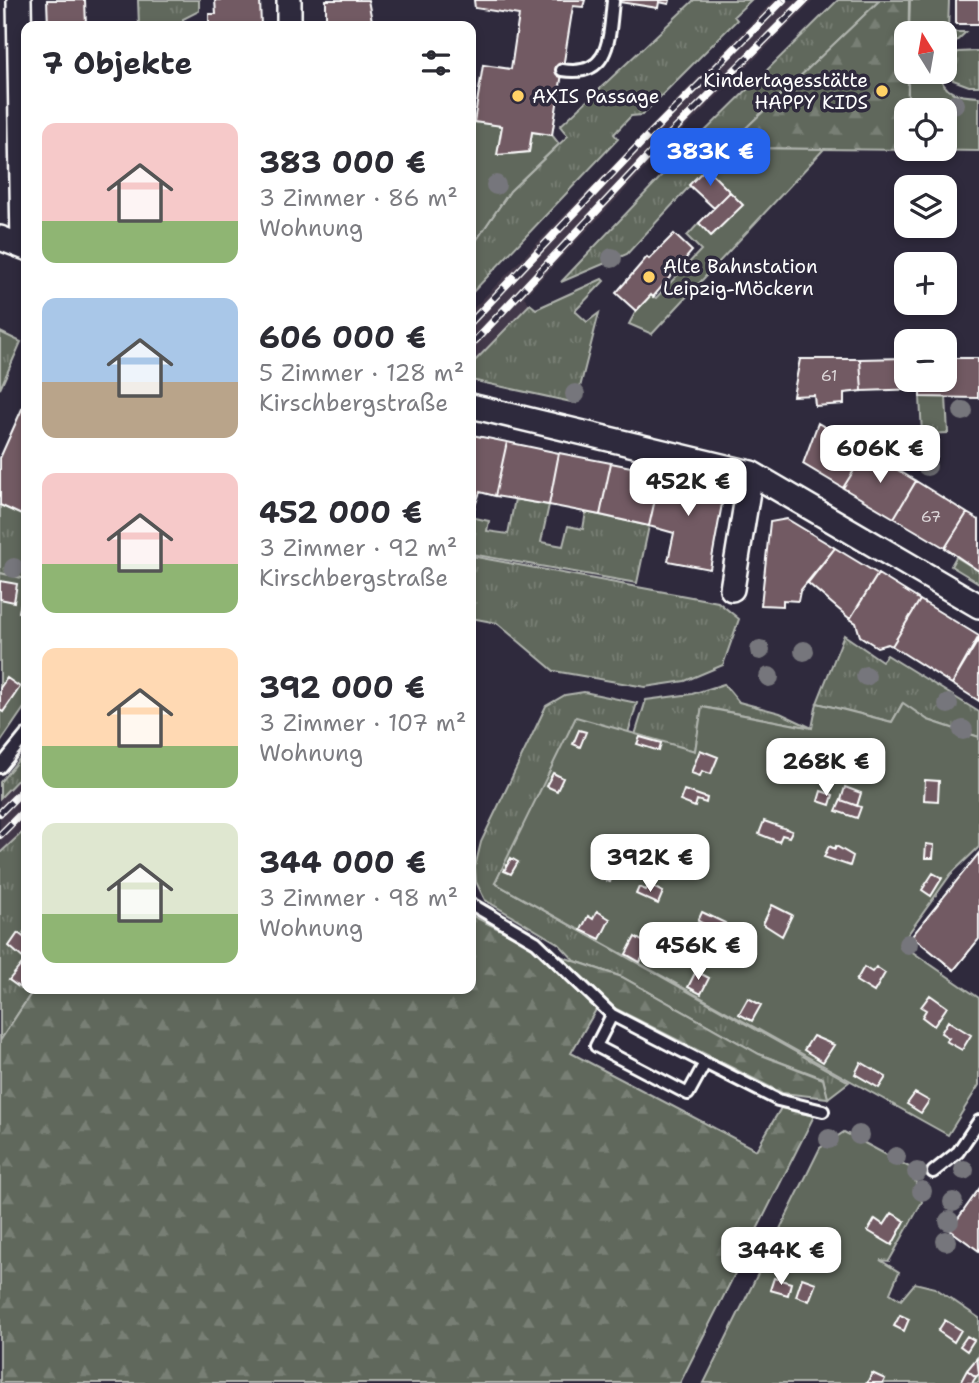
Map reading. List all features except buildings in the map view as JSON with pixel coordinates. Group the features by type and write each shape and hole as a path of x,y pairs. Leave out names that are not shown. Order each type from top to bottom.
{"street":[{"path":"19,0 21,82"},
{"path":"289,0 289,21"},
{"path":"0,237 21,245"},
{"path":"476,407 751,473 979,606"},
{"path":"732,589 751,473"}],"lane":[{"path":"562,70 582,73 599,63 608,44 613,1"},
{"path":"0,767 21,741"},
{"path":"476,907 536,942 612,1016 778,1100 823,1111"},
{"path":"612,1016 596,1046 688,1094 705,1063"},
{"path":"933,1172 958,1152 979,1121"}],"shaded area":[{"path":"774,0 814,0 657,156 524,297 530,304 476,360 476,306"},
{"path":"21,776 21,833 0,853 0,798"}],"green space":[{"path":"138,0 199,0 199,11 183,21 139,21"},
{"path":"694,0 751,0 734,16 737,20 642,115 631,116 614,134 618,139 476,289 476,241 510,191 568,136 560,126"},
{"path":"838,0 880,0 725,148 627,254 561,282 694,142"},
{"name":"Kindertagesstätte HAPPY KIDS","path":"880,0 909,0 909,21 894,21 894,84 908,84 908,98 894,98 894,150 725,148"},
{"path":"910,0 949,0 948,21 909,21"},
{"path":"957,32 966,32 957,41"},
{"path":"979,51 979,86 957,82 958,52"},
{"path":"908,84 943,84 953,93 979,97 979,151 957,151 957,98 908,98"},
{"path":"476,122 502,126 498,155 529,152 532,132 552,135 559,144 510,191 476,241"},
{"path":"725,148 824,149 652,334 629,324 636,311 651,295 656,298 701,250 687,236 699,223 712,235 742,205 706,168"},
{"path":"602,279 604,281 575,311 587,322 599,313 576,403 476,381 476,360 530,304 536,309"},
{"path":"0,332 21,342 0,389"},
{"path":"920,397 946,397 948,433 922,434"},
{"path":"515,499 549,505 541,542 563,546 568,526 583,529 586,512 649,526 637,583 476,555 476,518 489,521 487,531 508,534"},
{"path":"0,505 21,515 21,578 0,573"},
{"path":"476,557 718,602 739,619 723,665 685,681 645,687 554,671 497,623 476,619"},
{"path":"956,557 979,571 979,583 951,566"},
{"path":"0,573 21,578 21,712 0,743"},
{"path":"844,635 882,661 887,655 979,712 979,737 928,720 902,704 892,722 817,703"},
{"path":"724,684 739,702 780,713 812,728 702,707 695,751 635,735 646,700 692,694"},
{"path":"584,692 637,703 628,733 495,883 849,1082 828,1098 823,1078 759,1054 622,977 575,961 559,944 485,900 476,882 476,863 481,842 546,706 565,695"},
{"path":"817,703 892,722 903,703 928,720 979,737 979,847 951,874 901,944 979,998 979,1085 948,1135 495,883 576,717 695,751 702,707 812,728"},
{"path":"21,757 21,776 0,798 0,782"},
{"path":"21,834 21,994 31,994 0,1041 0,853"},
{"path":"476,918 536,948 622,977 759,1054 823,1079 828,1098 782,1093 601,1001 571,1053 756,1150 781,1108 814,1116 680,1383 0,1383 0,1041 31,994 476,994"},
{"path":"844,1132 911,1168 922,1202 889,1261 880,1260 899,1272 890,1293 901,1300 915,1283 935,1288 979,1318 979,1383 704,1383 820,1148"}],"railway":[{"path":"476,317 640,144 783,0"},
{"path":"476,340 650,154 805,0"},
{"path":"0,813 21,792"},
{"path":"0,835 21,814"}],"place":[{"name":"Kindertagesstätte HAPPY KIDS","path":"882,91"},
{"name":"AXIS Passage","path":"518,96"},
{"name":"Alte Bahnstation Leipzig-Möckern","path":"649,277"}]}
